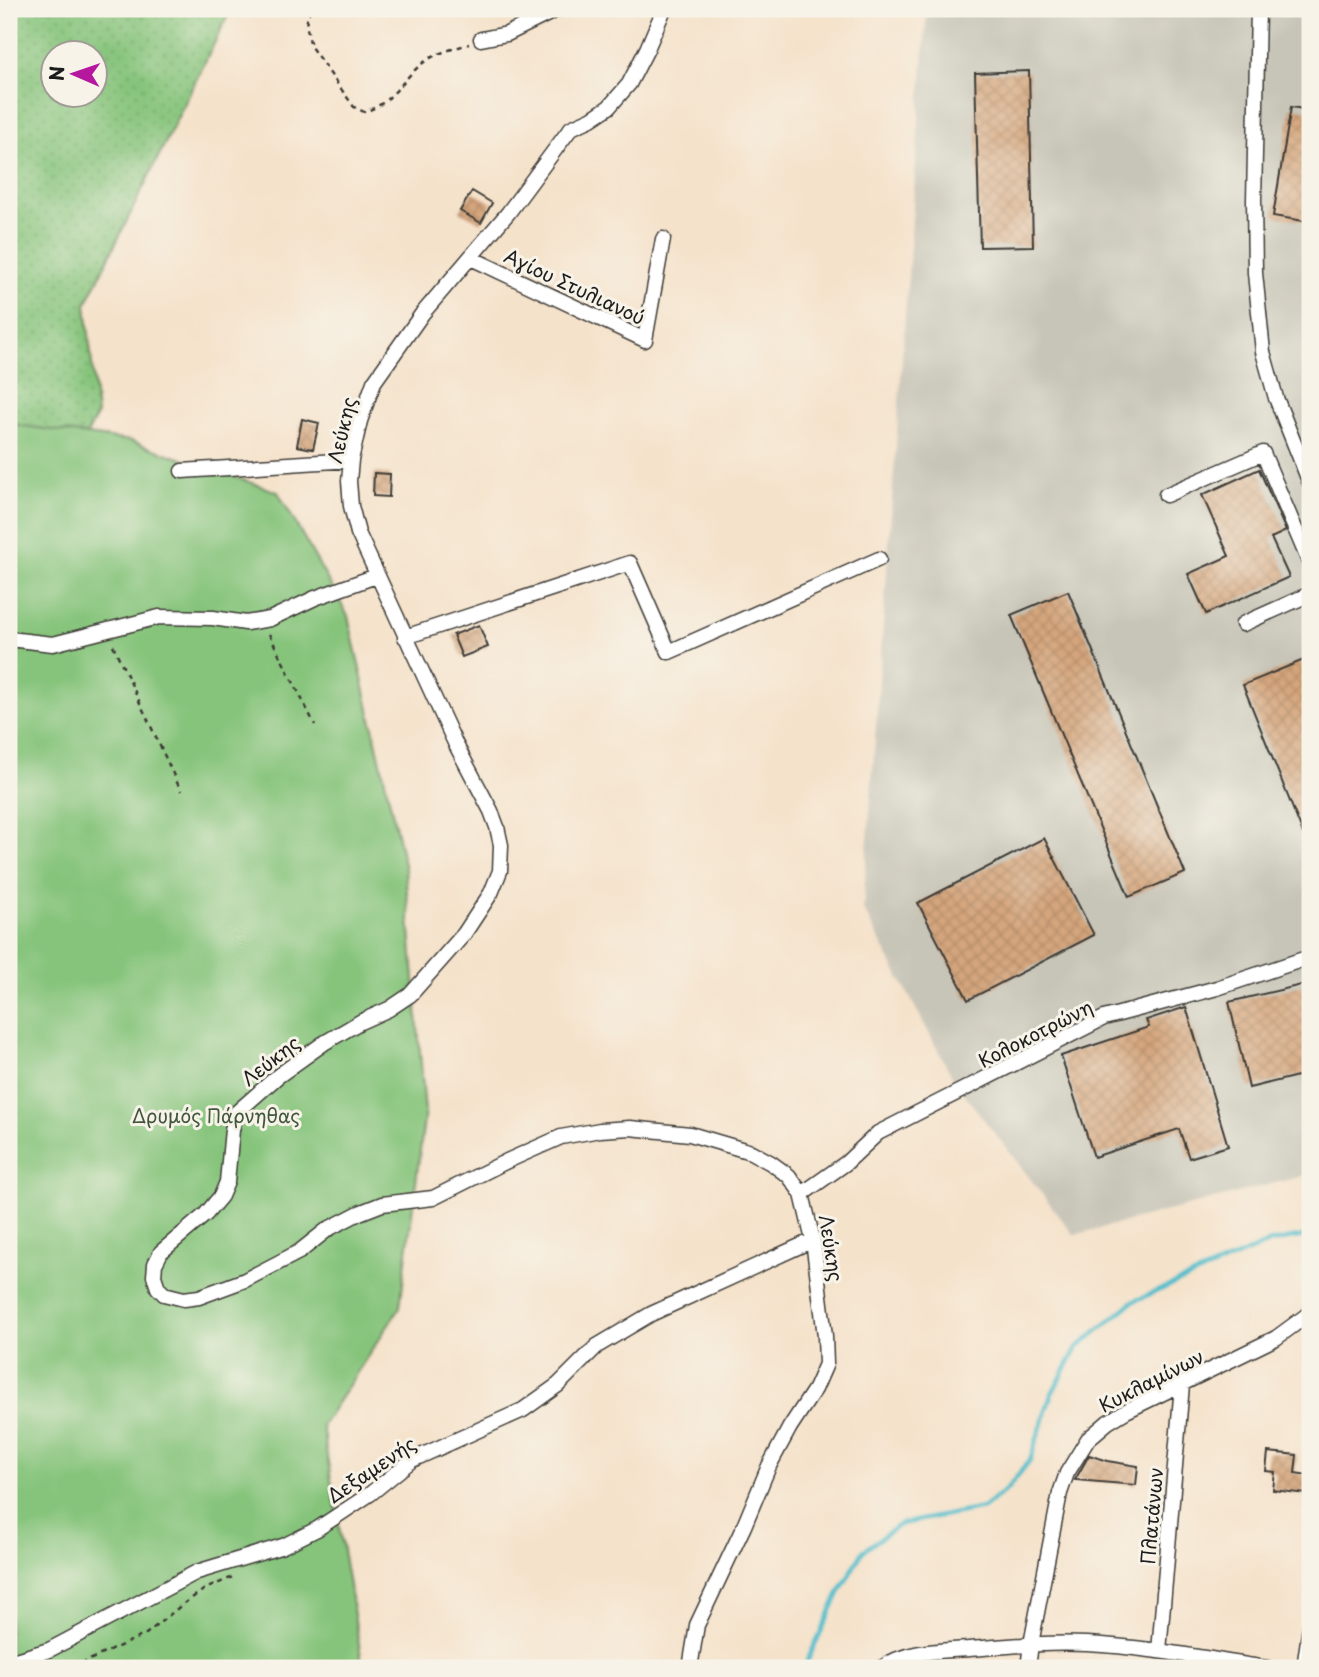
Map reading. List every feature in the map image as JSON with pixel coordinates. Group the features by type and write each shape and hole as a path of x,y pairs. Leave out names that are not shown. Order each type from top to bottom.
{"street":[{"path":"481,39 508,34 558,9"},
{"name":"Λεύκης","path":"664,9 629,84 609,107 571,128 530,186 422,314 374,382 351,460 351,506 358,533 456,745 491,811 501,845 500,871 491,893 464,934 410,995 390,1009 360,1022 324,1043 278,1076 236,1113 227,1182 221,1196 206,1214 161,1252 154,1276 158,1288 164,1294 184,1299 210,1293 245,1280 299,1252 328,1229 359,1213 382,1204 433,1198 561,1138 600,1130 629,1128 690,1134 751,1152 789,1176 802,1194 813,1240 826,1364 818,1383 769,1466 697,1625 690,1668"},
{"path":"1258,9 1255,273 1263,352 1276,398 1310,482"},
{"name":"Αγίου Στυλιανού","path":"471,258 645,340 663,239"},
{"path":"1166,495 1264,453 1310,564"},
{"path":"182,471 351,460"},
{"path":"405,637 631,563 669,652 879,559"},
{"path":"9,639 53,644 159,617 213,618 246,623 262,620 376,576"},
{"path":"1244,624 1310,594"},
{"name":"Κολοκοτρώνη","path":"802,1194 846,1163 878,1133 1104,1018 1217,988 1310,957"},
{"name":"Δεξαμενής","path":"9,1662 49,1650 197,1572 283,1546 317,1529 370,1494 412,1460 523,1410 558,1385 597,1346 651,1314 813,1240"},
{"name":"Κυκλαμίνων","path":"1028,1668 1060,1493 1072,1464 1088,1439 1108,1422 1276,1338 1310,1313"},
{"name":"Πλατάνων","path":"1159,1651 1182,1385"},
{"path":"1304,1668 1310,1626"},
{"path":"882,1668 905,1657 935,1651 1031,1644 1086,1644 1159,1651 1267,1668"}],"path":[{"path":"310,9 306,24 311,47 355,107 365,112 377,108 394,95 427,60 481,39"},
{"path":"262,620 315,725"},
{"path":"106,630 181,791"},
{"path":"72,1668 146,1634 205,1589 241,1574"}],"shaded area":[{"path":"927,9 1310,9 1310,1174 1074,1235 955,1082 863,909"}],"green space":[{"path":"9,9 231,9 86,304 97,415 64,477 9,493"},
{"name":"Δρυμός Πάρνηθας","path":"9,424 131,441 278,492 348,616 405,869 425,1112 400,1307 322,1426 363,1668 9,1668"}],"building":[{"path":"1029,71 1033,246 980,247 975,73"},
{"path":"1291,107 1310,110 1310,222 1273,216"},
{"path":"472,191 492,203 481,223 460,211"},
{"path":"302,419 319,423 313,449 297,446"},
{"path":"1259,469 1286,531 1271,538 1289,577 1206,614 1188,574 1229,556 1202,495"},
{"path":"374,473 390,474 389,497 373,496"},
{"path":"1068,591 1185,873 1129,897 1011,615"},
{"path":"479,625 488,647 462,657 453,635"},
{"path":"1306,659 1310,670 1310,851 1243,685"},
{"path":"1044,838 1094,935 968,1000 918,903"},
{"path":"1310,983 1310,1073 1249,1088 1229,1002"},
{"path":"1186,1007 1228,1146 1189,1158 1179,1129 1094,1157 1061,1056 1149,1027 1146,1020"},
{"path":"1268,1452 1297,1455 1295,1473 1308,1475 1306,1494 1273,1490 1275,1472 1266,1471"},
{"path":"1089,1455 1138,1466 1136,1485 1075,1480"}],"waterway":[{"path":"804,1668 840,1591 863,1551 900,1524 983,1508 1007,1489 1030,1460 1051,1395 1077,1348 1132,1302 1271,1242 1310,1235"}]}
